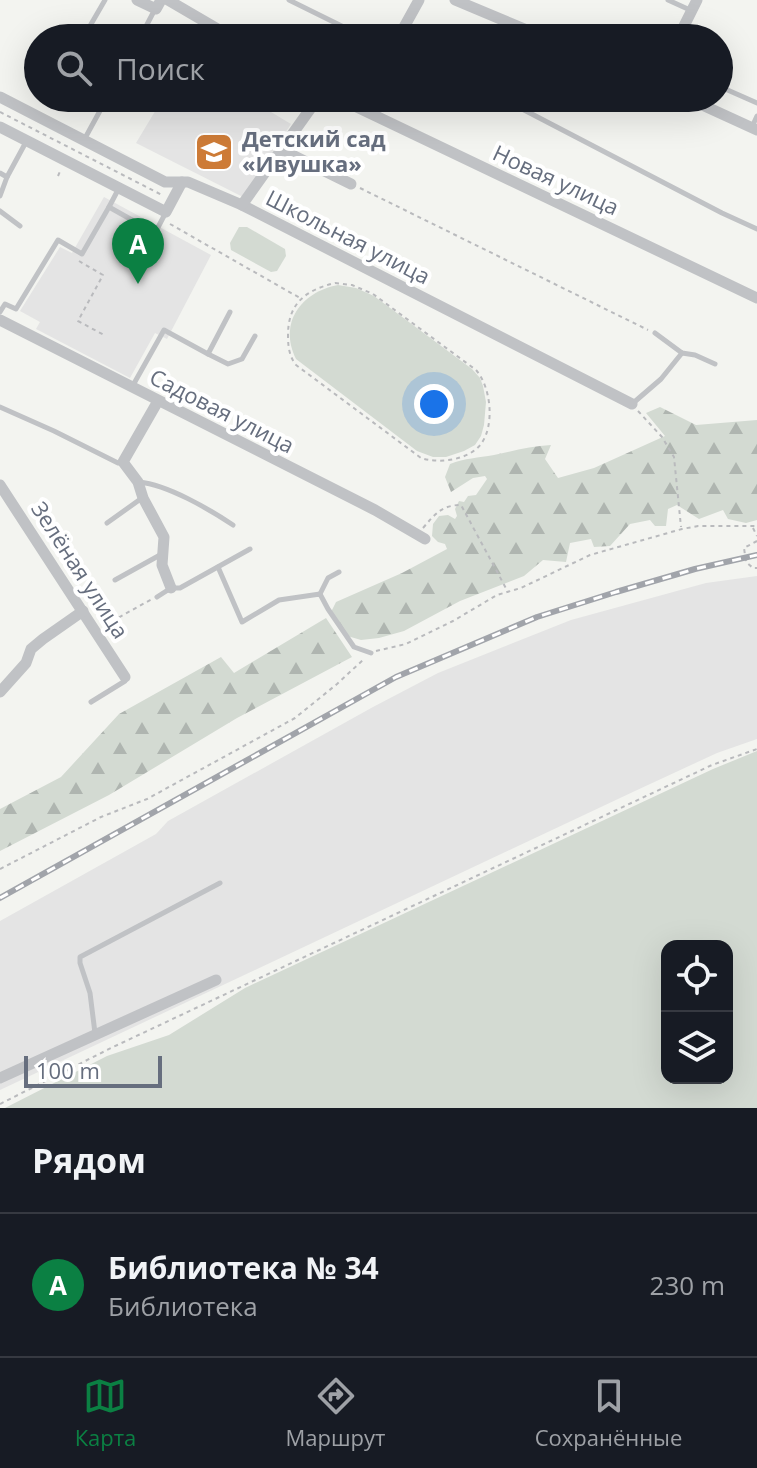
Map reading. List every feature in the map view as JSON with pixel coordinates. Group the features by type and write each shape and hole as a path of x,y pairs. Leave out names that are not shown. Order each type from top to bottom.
{"street":[{"path":"137,0 158,4"},
{"path":"168,0 209,24"},
{"path":"406,24 419,0"},
{"path":"455,0 477,4 518,24"},
{"path":"685,24 694,5"},
{"name":"Школьная улица","path":"0,97 24,109"},
{"name":"Школьная улица","path":"29,112 165,182 188,182 242,205 632,404"},
{"path":"242,205 308,112"},
{"name":"Новая улица","path":"378,112 757,298"},
{"path":"724,112 754,129"},
{"path":"0,127 119,188 164,216 182,182"},
{"path":"282,150 351,184"},
{"name":"Садовая улица","path":"0,320 375,510 421,537"},
{"path":"158,401 123,462 138,482 164,537 162,565 171,588"},
{"name":"Зелёная улица","path":"2,489 125,677"},
{"path":"0,692 26,663 31,649 83,611"},
{"path":"0,1078 216,980"}],"lane":[{"path":"91,24 105,0"},
{"path":"289,0 338,24"},
{"path":"668,0 694,5"},
{"path":"147,24 158,4"},
{"path":"733,94 757,103"},
{"path":"84,140 99,112"},
{"path":"528,112 757,229"},
{"path":"754,129 757,116"},
{"path":"0,196 26,141"},
{"path":"0,173 7,177"},
{"path":"0,312 5,304 16,309 58,240 82,254 119,188"},
{"path":"109,207 155,233 164,216"},
{"path":"0,211 20,226"},
{"path":"208,354 230,312"},
{"path":"132,388 164,330 228,364 242,359 255,336"},
{"path":"655,333 682,353 715,364"},
{"path":"632,404 661,379 682,353"},
{"path":"0,407 118,463 123,462"},
{"path":"138,482 210,509 233,525"},
{"path":"107,523 143,498"},
{"path":"157,597 171,588 180,588 250,549"},
{"path":"115,580 164,552"},
{"path":"218,567 242,622 279,600 320,594"},
{"path":"320,594 328,578 339,572"},
{"path":"320,594 354,647 371,653"},
{"path":"91,702 120,686 125,677"},
{"path":"95,1034 90,993 80,957 220,883"}],"path":[{"path":"0,112 172,200"},
{"path":"351,184 655,333"},
{"path":"164,216 301,298"},
{"path":"82,254 78,262 103,275 78,321 104,335"},
{"path":"335,283 364,289 476,370 483,380 489,403 488,425 480,445 469,453 445,460 421,458 301,370 290,355 288,332 290,316 301,298 335,283"},
{"path":"632,404 662,437 674,457 682,529"},
{"path":"421,537 437,511 450,505 461,505 508,592"},
{"path":"0,869 101,817 147,799 295,718 371,653 406,644 497,595 521,588 590,555 682,529 698,526 755,527 757,536"},
{"path":"757,541 744,548 746,562 757,568"},
{"path":"95,630 157,597"},
{"path":"0,1104 111,1048 698,772 757,749"}],"shaded area":[{"name":"Детский сад «Ивушка»","path":"155,112 271,112 291,124 243,197 136,143"},
{"path":"104,197 211,255 167,339 155,333 130,378 36,329 40,322 20,311 60,247 72,253"},
{"path":"757,576 757,739 717,753 635,791 0,1090 0,921 156,834 168,821 438,673 571,620 706,583"}],"green space":[{"path":"239,227 247,227 285,249 286,256 277,271 271,272 231,250 230,243"},
{"path":"338,285 374,296 480,378 486,402 484,425 475,445 446,457 433,457 417,451 296,359 290,333 296,311 313,294"},
{"path":"660,407 696,425 757,420 757,520 746,523 728,519 723,510 699,519 677,505 668,509 666,526 655,526 650,520 630,524 610,546 594,547 591,539 570,543 566,562 543,560 524,576 460,601 404,631 361,640 344,635 331,612 336,602 447,549 445,544 432,536 433,524 439,516 448,515 455,519 459,501 464,502 468,496 476,495 487,479 485,476 473,478 451,492 445,477 450,464 551,445 545,459 558,478 594,468 665,436 646,413"},
{"path":"326,618 352,657 237,718 109,795 0,851 0,809 61,777 119,714 221,657 234,673"},
{"path":"757,751 757,1108 5,1108 107,1056 169,1035 245,988"}],"railway":[{"path":"0,898 396,677 537,617 695,569 757,555"}],"place":[{"name":"Детский сад «Ивушка»","path":"214,152"},
{"name":"Библиотека № 34","path":"138,284"}]}
